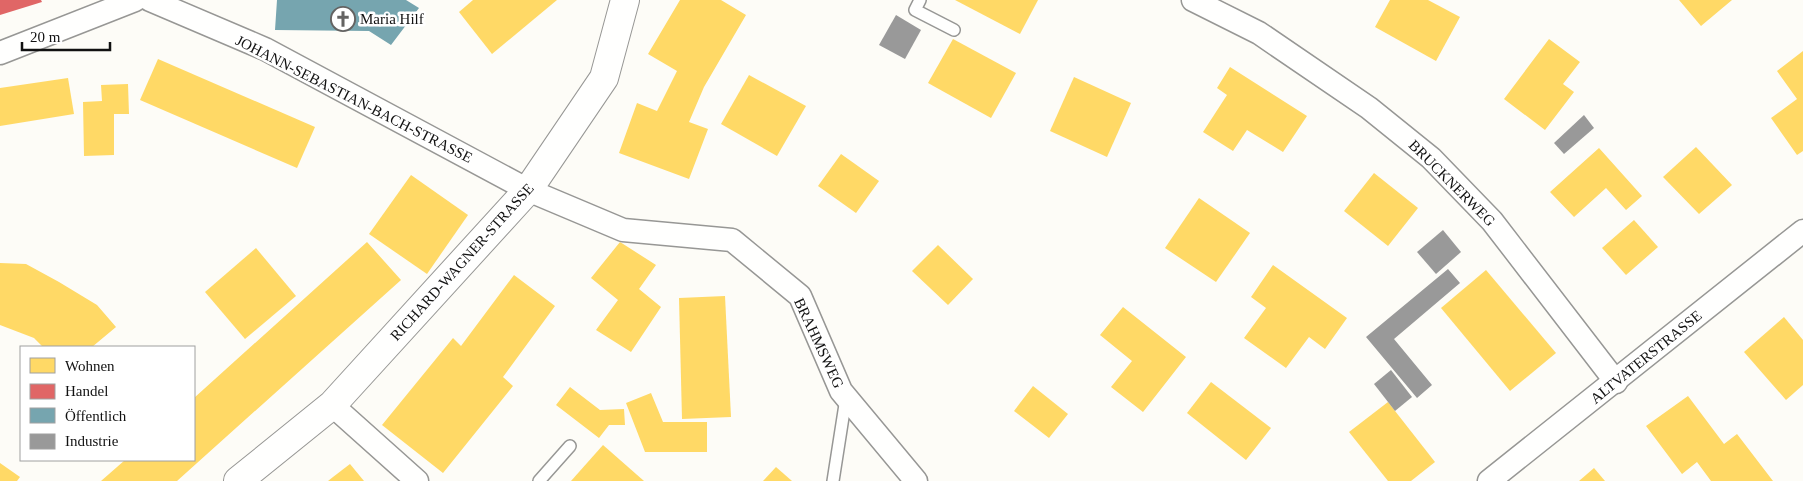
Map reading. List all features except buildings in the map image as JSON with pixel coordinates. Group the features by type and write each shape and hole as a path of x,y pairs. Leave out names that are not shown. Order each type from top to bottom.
{"street":[{"path":"0,53 135,0"},
{"name":"JOHANN-SEBASTIAN-BACH-STRASSE","path":"150,0 265,49 528,190"},
{"name":"RICHARD-WAGNER-STRASSE","path":"238,481 332,405 528,190 604,78 625,0"},
{"name":"BRUCKNERWEG","path":"1193,0 1258,33 1369,108 1431,158 1492,221 1616,382"},
{"name":"BRAHMSWEG","path":"528,190 624,230 732,240 800,296 841,391 916,481"},
{"name":"ALTVATERSTRASSE","path":"1489,481 1616,382 1803,231"},
{"path":"332,405 417,481"}],"lane":[{"path":"920,0 915,10 954,30"},
{"path":"833,481 846,397"},
{"path":"539,481 570,446"}],"place":[{"name":"Maria Hilf","path":"343,19"}]}
